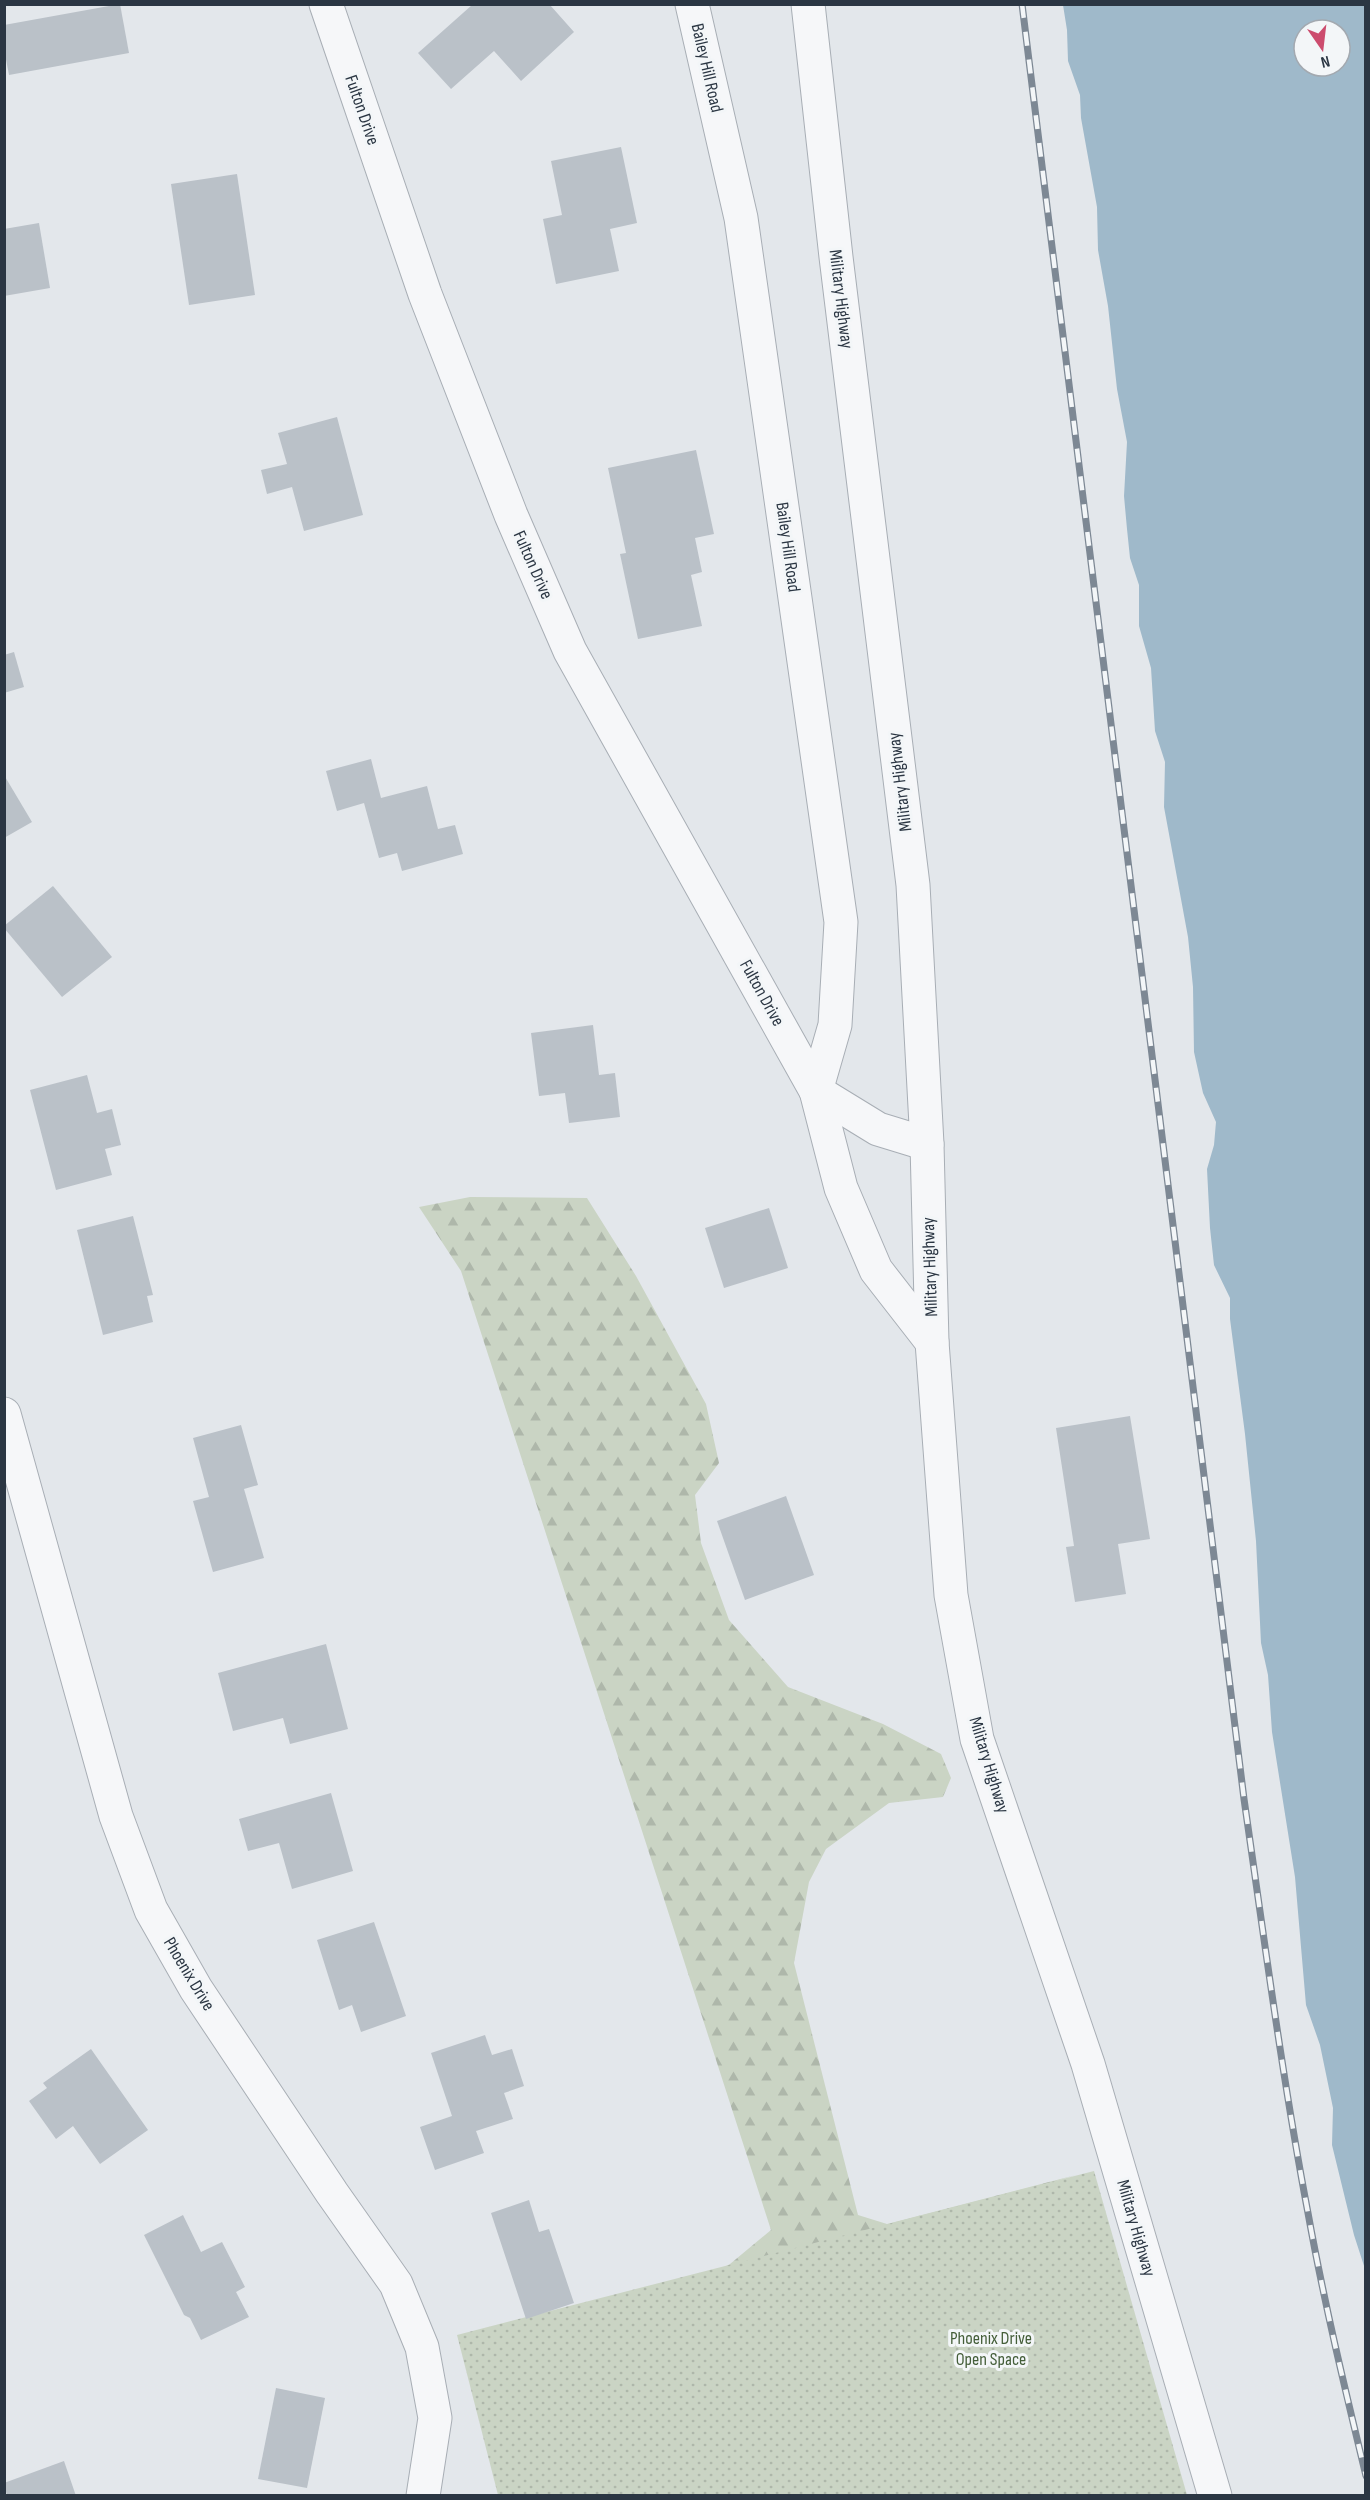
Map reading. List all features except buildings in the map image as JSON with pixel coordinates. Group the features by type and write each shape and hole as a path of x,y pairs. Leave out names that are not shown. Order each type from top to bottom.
{"street":[{"name":"Fulton Drive","path":"326,4 425,294 511,515 570,651 816,1091 841,1188 876,1270 933,1342"},
{"name":"Bailey Hill Road","path":"692,4 741,218 841,922 835,1025 816,1091"},
{"name":"Military Highway","path":"808,4 836,257 913,885 927,1144 933,1342 951,1594 977,1739 1088,2064 1215,2496"},
{"name":"Fulton Drive","path":"816,1091 878,1129 927,1144"},
{"name":"Phoenix Drive","path":"4,1413 116,1816 151,1910 196,1989 332,2193 396,2284 422,2347 435,2418 423,2496"}],"green space":[{"path":"470,1197 587,1198 636,1276 706,1404 719,1463 695,1495 701,1543 729,1620 788,1687 883,1724 941,1754 951,1778 943,1797 889,1803 826,1849 809,1882 794,1963 858,2215 887,2224 1076,2175 658,2303 730,2264 771,2230 461,1271 419,1207"},
{"name":"Phoenix Drive Open Space","path":"1094,2171 1187,2495 498,2495 457,2335"}],"water":[{"path":"1063,5 1365,5 1365,2269 1354,2235 1332,2145 1333,2108 1320,2045 1306,2005 1295,1877 1272,1732 1268,1675 1261,1643 1256,1541 1230,1319 1230,1298 1214,1265 1210,1228 1207,1169 1214,1145 1216,1122 1203,1093 1194,1052 1193,987 1188,937 1164,807 1165,762 1155,731 1151,668 1139,626 1139,585 1130,558 1124,496 1127,442 1117,389 1108,306 1098,250 1097,207 1081,118 1080,95 1068,61"}],"railway":[{"path":"1022,4 1244,1799 1290,2110 1314,2246 1366,2476"}]}
